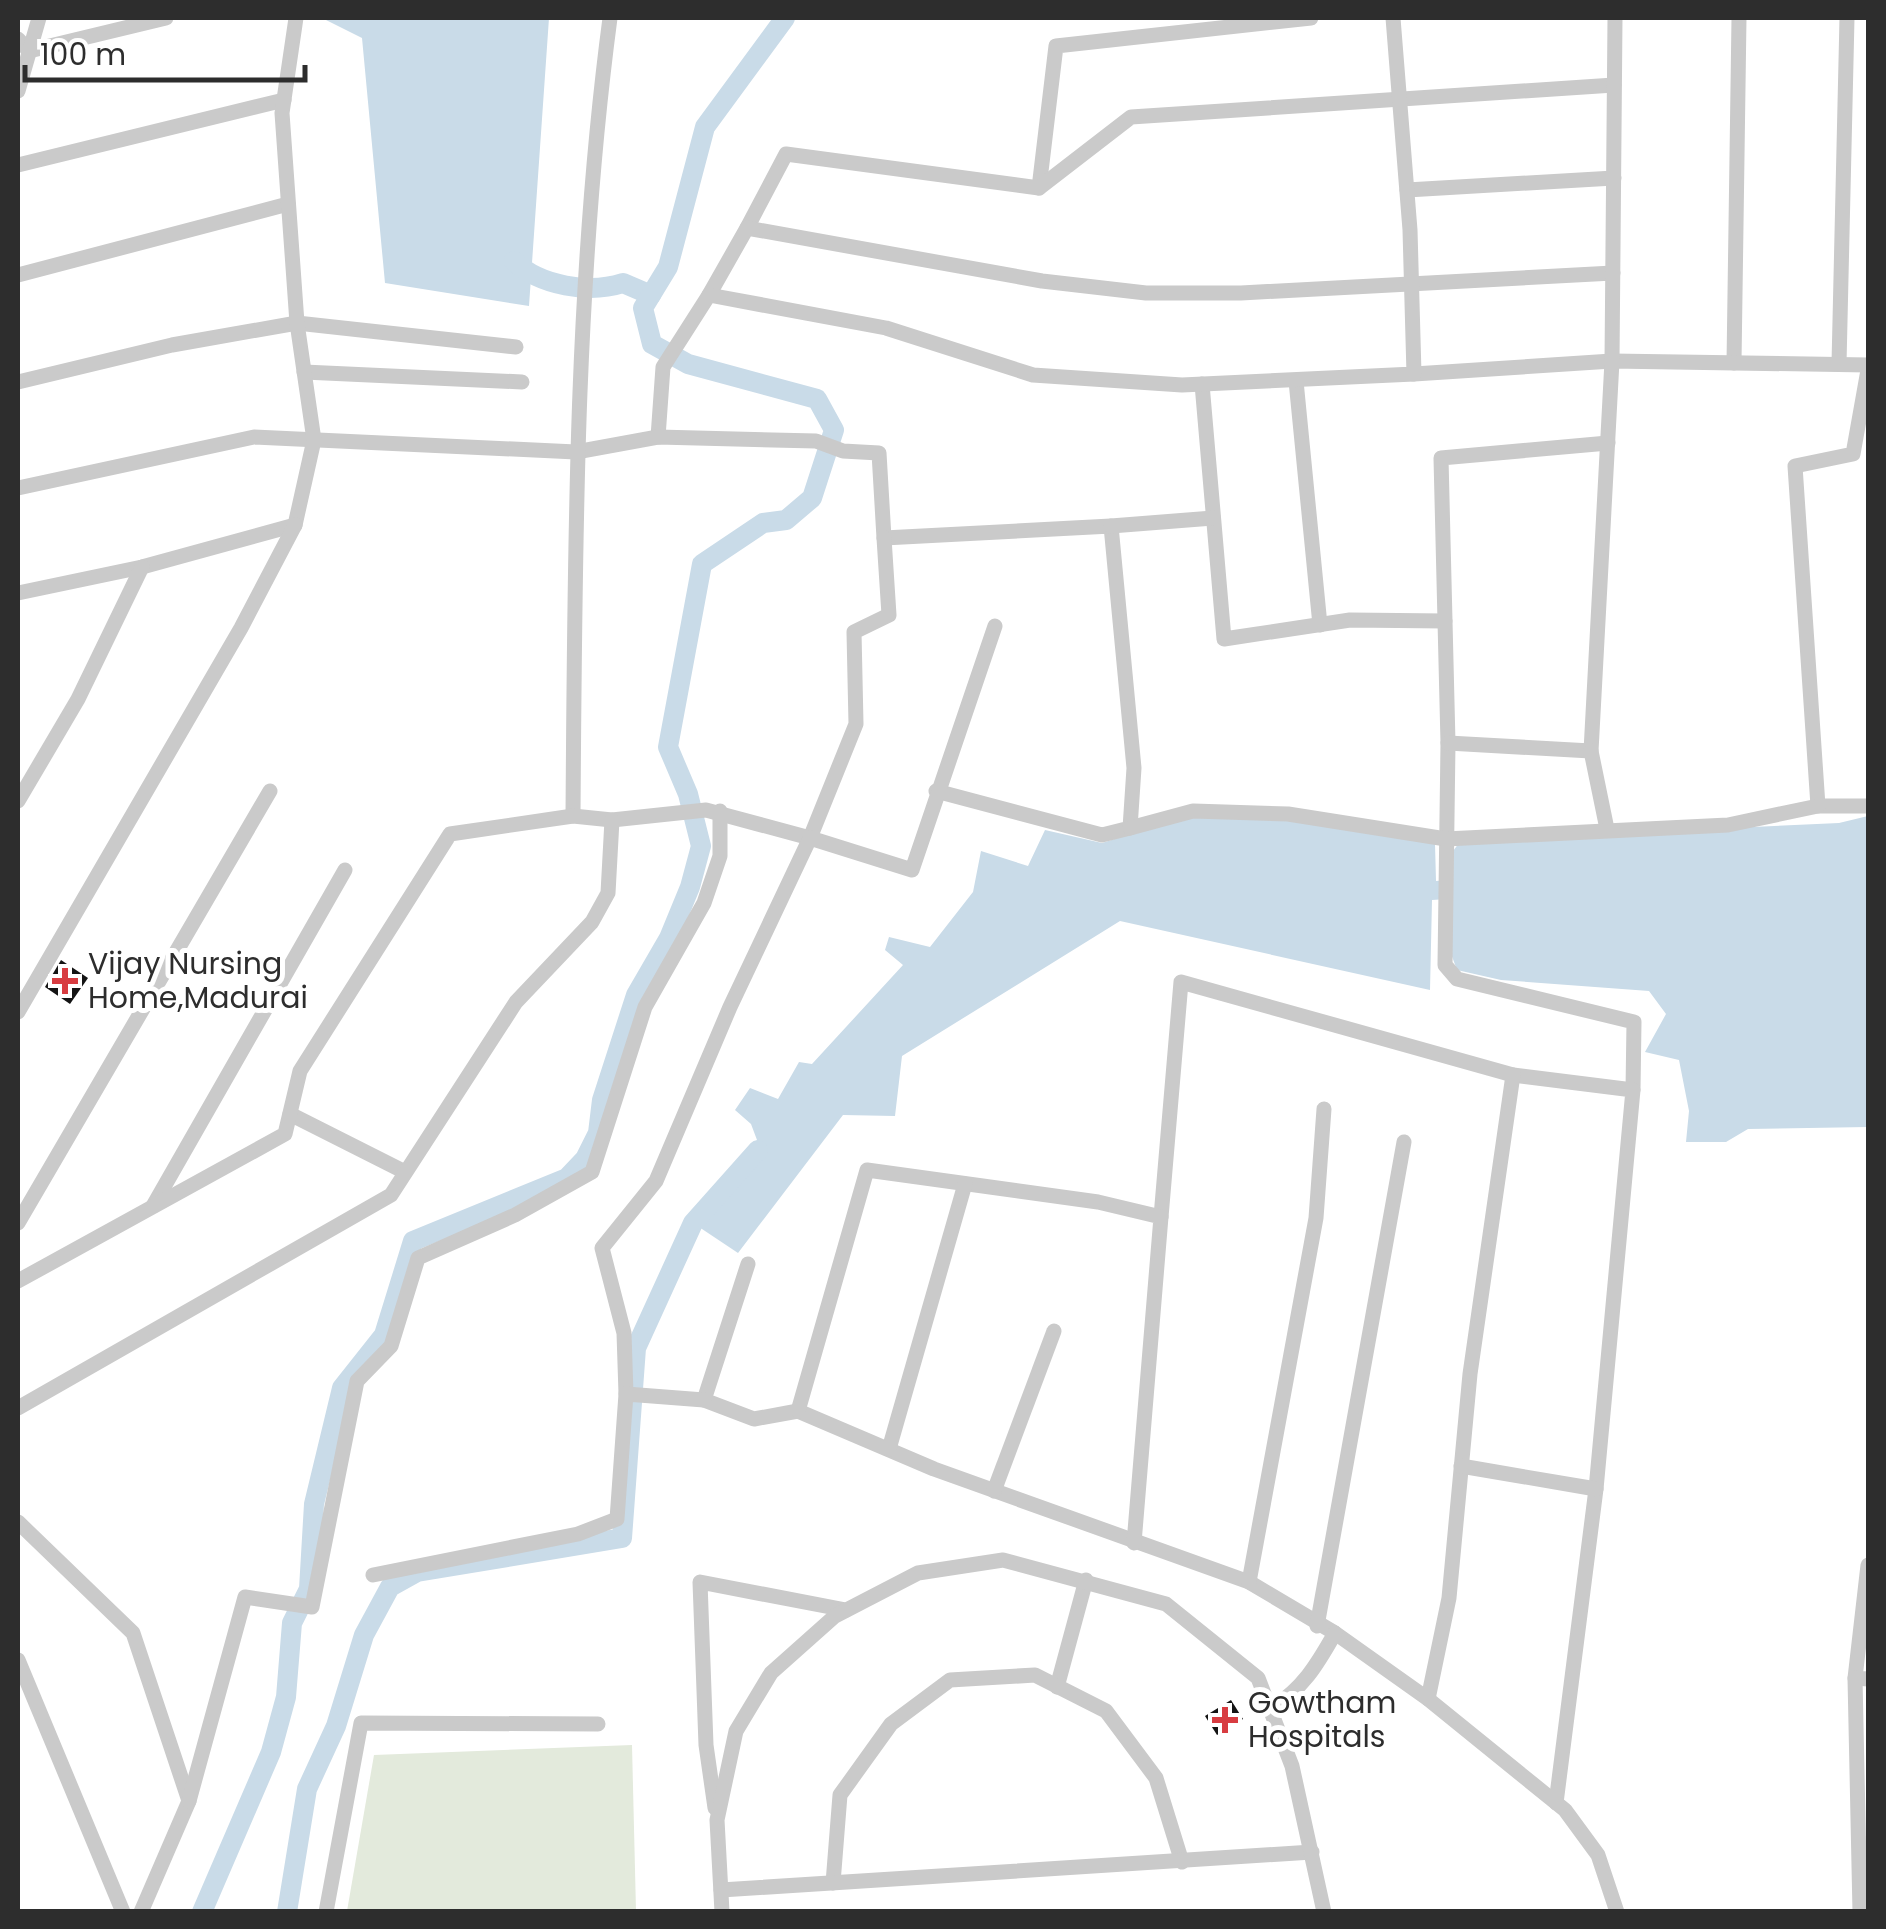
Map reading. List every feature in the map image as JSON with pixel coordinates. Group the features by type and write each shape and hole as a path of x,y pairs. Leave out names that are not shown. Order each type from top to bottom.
{"street":[{"path":"18,91 23,46 39,18"},
{"path":"23,46 166,18"},
{"path":"18,1012 241,628 295,525 314,440 297,323 288,204 284,100 296,18"},
{"path":"572,816 576,452 593,145 610,18"},
{"path":"1040,188 1056,46 1218,23 1311,18"},
{"path":"1393,18 1407,190 1414,374"},
{"path":"1607,829 1591,752 1612,361 1615,18"},
{"path":"1734,363 1739,18"},
{"path":"1839,364 1847,18"},
{"path":"658,437 662,367 710,295 786,154 1040,188 1131,117 1614,85"},
{"path":"18,166 284,100"},
{"path":"1407,190 1614,178"},
{"path":"18,275 288,204"},
{"path":"747,228 1042,281 1146,293 1412,285 1613,273"},
{"path":"710,295 886,328 1034,375 1202,384 1612,361 1868,367 1854,454 1795,466 1818,806"},
{"path":"18,382 172,345 297,323 516,347"},
{"path":"304,372 522,382"},
{"path":"1296,380 1320,625"},
{"path":"1202,384 1224,639 1320,625 1445,620"},
{"path":"18,488 254,437 576,452 658,437 816,441 844,451 879,453 889,615 854,632 856,724 810,838 730,1007 656,1182 602,1248 624,1333 632,1395 617,1519 578,1534 372,1575"},
{"path":"1556,1803 1596,1489 1633,1090 1634,1022 1457,980 1444,965 1448,743 1441,458 1608,443"},
{"path":"884,538 1214,518"},
{"path":"18,593 142,567 295,525"},
{"path":"1111,526 1134,768 1130,828"},
{"path":"18,800 78,699 142,567"},
{"path":"18,1281 285,1134 300,1071 450,834 572,816 612,820 713,811 912,870 995,626"},
{"path":"1448,743 1591,752"},
{"path":"936,791 1102,835 1193,811 1288,814 1446,843 1607,829 1728,826 1818,806 1868,806"},
{"path":"18,1223 270,792"},
{"path":"141,1912 190,1800 245,1597 312,1607 357,1381 392,1346 418,1258 515,1215 592,1172 645,1007 704,902 720,856 713,811"},
{"path":"18,1408 391,1195 516,1002 592,922 608,893 612,820"},
{"path":"153,1206 345,870"},
{"path":"1134,1543 1182,982 1513,1075 1633,1090"},
{"path":"1428,1698 1449,1598 1461,1466 1513,1075"},
{"path":"1250,1582 1316,1218 1324,1109"},
{"path":"290,1114 405,1172"},
{"path":"1317,1626 1404,1142"},
{"path":"798,1410 867,1170 1098,1202 1161,1217"},
{"path":"889,1450 965,1184"},
{"path":"704,1400 748,1264"},
{"path":"994,1491 1054,1330"},
{"path":"632,1395 704,1400 754,1418 798,1410 994,1491 1250,1582 1317,1626 1335,1633 1428,1698 1556,1803 1598,1855 1618,1912"},
{"path":"1461,1466 1596,1489"},
{"path":"18,1522 133,1633 190,1800"},
{"path":"717,1820 736,1731 771,1673 846,1610 918,1574 1002,1560 1166,1604 1258,1678 1292,1766 1324,1912"},
{"path":"1860,1912 1862,1678 1868,1564"},
{"path":"1058,1686 1086,1580"},
{"path":"722,1912 717,1820 706,1746 700,1582 846,1610"},
{"path":"1270,1709 1291,1697 1315,1670 1335,1633"},
{"path":"18,1660 123,1912"},
{"path":"833,1882 840,1795 891,1724 950,1680 1036,1675 1106,1710 1156,1778 1182,1862"},
{"path":"326,1912 361,1723 598,1724"},
{"path":"721,1890 1312,1852"}],"shaded area":[{"path":"632,1745 636,1911 347,1911 374,1755"}],"water":[{"path":"322,18 549,18 529,306 385,283 362,38"},
{"path":"1192,814 1294,821 1435,844 1436,881 1449,880 1451,854 1461,840 1839,823 1868,816 1868,1127 1748,1129 1726,1142 1686,1142 1689,1111 1679,1060 1645,1052 1666,1014 1649,991 1501,980 1457,970 1450,951 1448,899 1432,900 1430,990 1120,921 902,1056 895,1116 843,1115 738,1253 693,1223 740,1171 757,1140 751,1124 735,1110 750,1088 778,1099 799,1062 812,1064 903,965 885,950 889,937 930,947 973,892 981,851 1028,866 1045,830 1102,843"}],"building":[{"path":"61,960 88,978 70,1004 45,987"},
{"path":"1231,1700 1243,1719 1217,1735 1205,1716"}],"waterway":[{"path":"202,1912 271,1752 286,1697 292,1623 309,1589 314,1504 342,1388 384,1335 413,1241 567,1178 585,1159 598,1133 602,1100 636,995 669,938 690,887 701,846 688,794 668,747 702,564 763,523 786,520 812,498 834,430 817,399 688,364 652,344 643,308 668,267 705,127 785,18"},
{"path":"514,261 537,277 566,286 595,288 623,283 651,295"},
{"path":"287,1912 307,1789 336,1726 364,1635 390,1587 417,1572 622,1538 636,1348 693,1223 758,1150"}],"place":[{"name":"Vijay Nursing Home,Madurai","path":"65,981"},
{"name":"Gowtham Hospitals","path":"1225,1720"}]}
